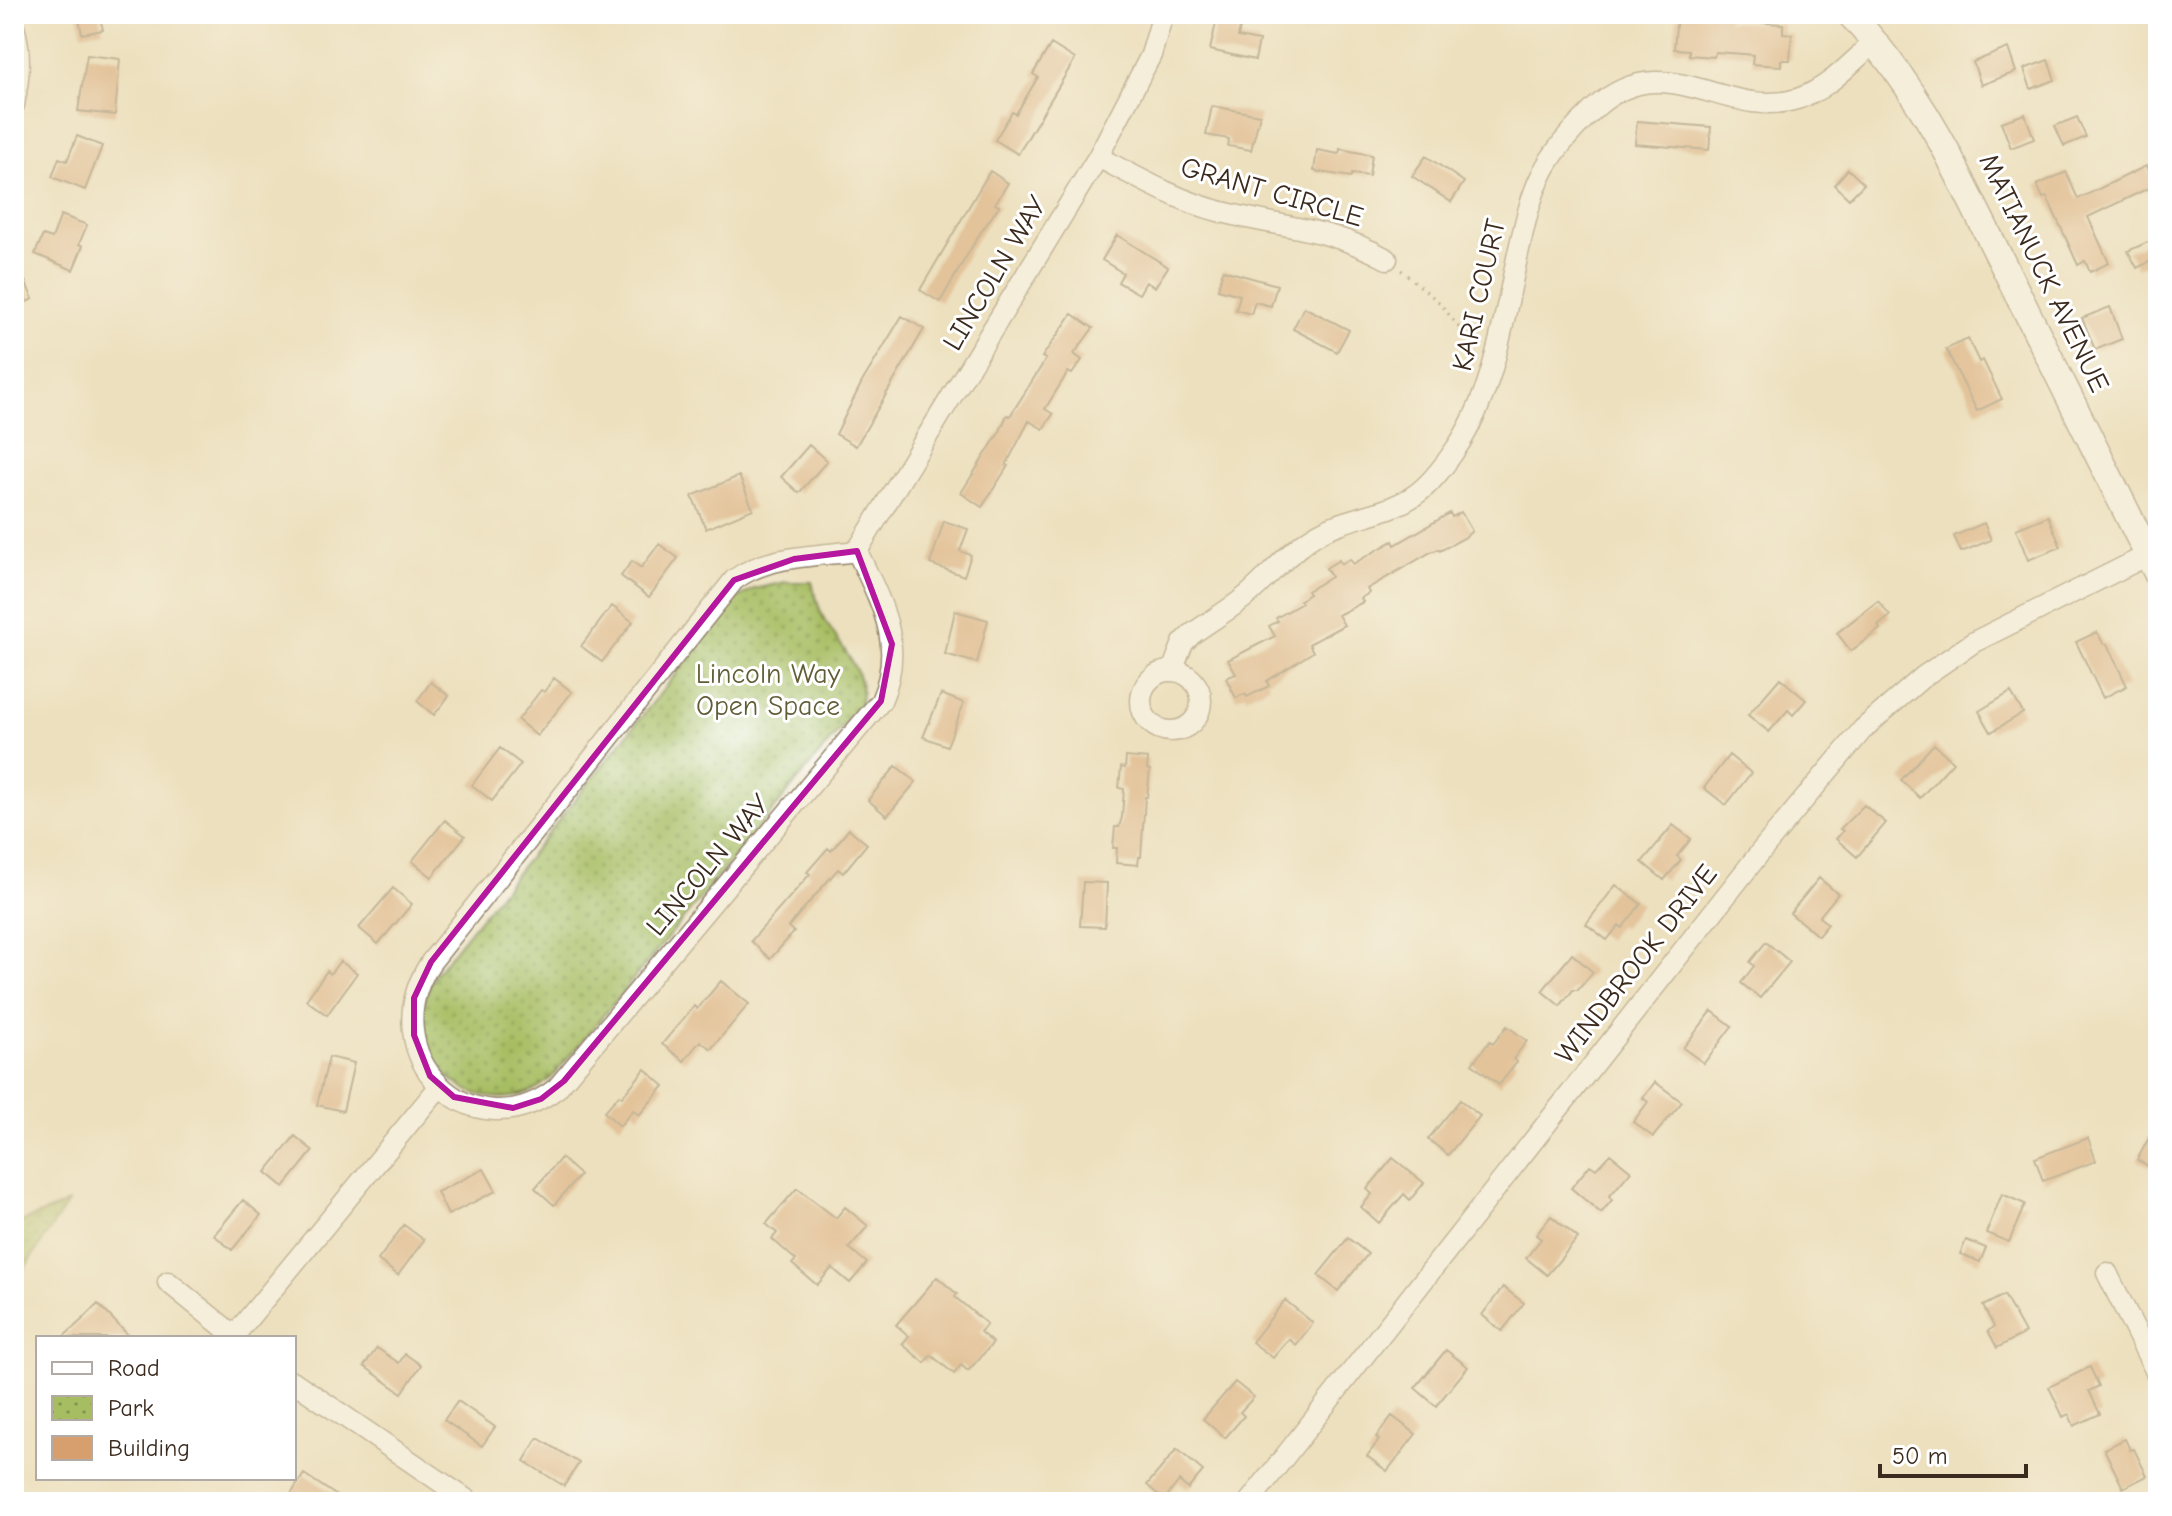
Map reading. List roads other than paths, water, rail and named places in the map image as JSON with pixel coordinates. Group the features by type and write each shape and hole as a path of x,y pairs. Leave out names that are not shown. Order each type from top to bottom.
{"street":[{"name":"LINCOLN WAY","path":"439,1087 468,1103 498,1109 532,1103 557,1088 881,701 891,671 890,633 881,604 857,551 1098,157 1151,55 1163,14"},
{"name":"MATIANUCK AVENUE","path":"1850,14 1917,98 1947,152 2153,565"},
{"path":"14,27 19,43 19,78 14,105"},
{"name":"KARI COURT","path":"1172,671 1183,643 1192,634 1251,592 1302,544 1331,526 1401,503 1426,486 1457,447 1474,417 1495,354 1526,216 1536,186 1555,151 1597,106 1627,88 1658,82 1689,85 1754,103 1795,100 1825,85 1875,42"},
{"name":"GRANT CIRCLE","path":"1098,157 1196,204 1221,212 1329,233 1387,259"},
{"path":"237,1336 439,1087 417,1049 412,1019 417,986 431,962 734,580 757,568 794,559 857,551"},
{"name":"WINDBROOK DRIVE","path":"1249,1502 1752,862 1823,773 1863,729 1924,676 1965,647 2013,621 2153,565"},
{"path":"2107,1273 2158,1376"},
{"path":"168,1282 235,1336"},
{"path":"296,1383 470,1502"}],"park label":[{"name":"Lincoln Way Open Space","path":"768,690"}]}
